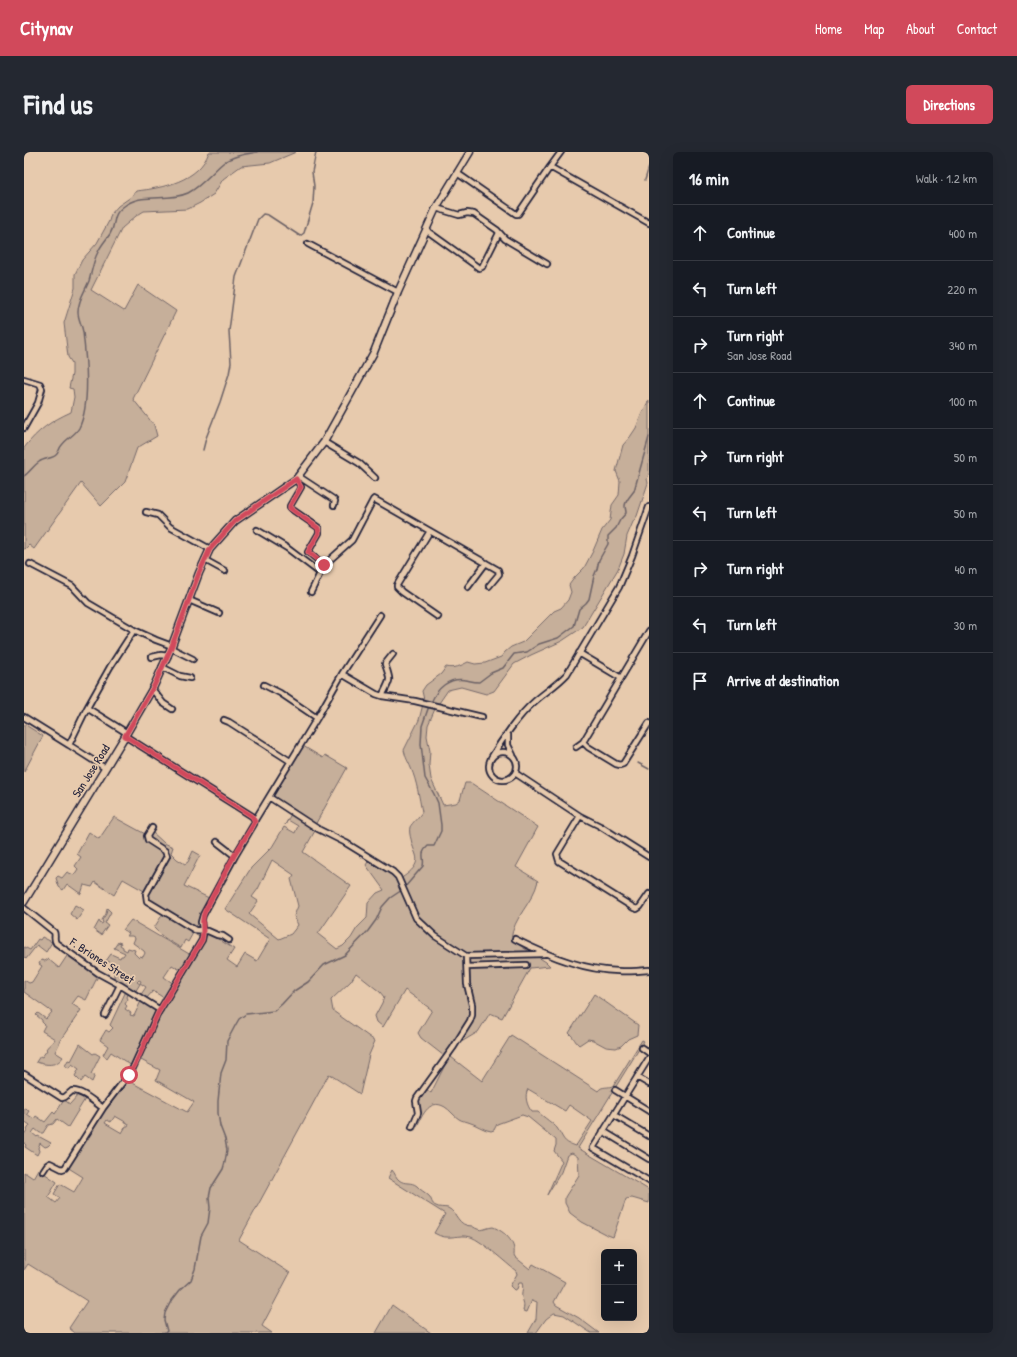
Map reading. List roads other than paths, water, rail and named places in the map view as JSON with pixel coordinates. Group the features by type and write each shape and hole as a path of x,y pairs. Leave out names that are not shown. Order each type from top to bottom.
{"street":[{"name":"San Jose Road","path":"24,902 126,735 152,689 172,647 210,549 235,521 297,478 324,442 374,352 398,292 436,208 470,152"},
{"path":"457,173 517,214 520,213 561,152"},
{"path":"550,167 649,223"},
{"path":"436,208 458,215 474,214 489,226 497,230 505,239 547,264"},
{"path":"426,230 479,268 482,267 499,233"},
{"path":"308,244 398,292"},
{"path":"24,379 40,384 42,389 38,403 24,428"},
{"path":"324,442 359,463 375,478"},
{"path":"297,478 333,499 335,501 334,505"},
{"path":"297,478 301,487 290,508 318,528 319,533 308,552 324,565"},
{"path":"311,592 324,565 352,540 372,500 374,499 486,563 499,572 489,586"},
{"path":"508,732 508,745 517,766 515,773 511,778 508,780 503,780 495,778 489,771 488,767 491,758 508,732 525,710 535,700 558,684 567,674 619,587 632,556 649,507"},
{"path":"146,512 158,515 170,527 210,549"},
{"path":"257,530 287,548 320,573"},
{"path":"430,531 397,587 438,617"},
{"path":"205,560 225,571"},
{"path":"468,587 486,563"},
{"path":"30,564 72,586 78,590 88,603 134,630 193,658"},
{"path":"189,600 219,613"},
{"path":"43,1171 50,1163 65,1168 103,1108 132,1070 160,1010 202,940 203,916 234,856 342,674 380,615"},
{"path":"69,745 110,667 134,630"},
{"path":"576,747 583,742 649,631"},
{"path":"579,653 621,678"},
{"path":"382,696 390,680 385,664 393,654"},
{"path":"152,657 161,655 168,656"},
{"path":"162,667 180,676 190,678"},
{"path":"342,674 382,696 415,701 482,716"},
{"path":"264,684 317,718"},
{"path":"152,689 164,703 172,709"},
{"path":"88,708 126,735 255,820"},
{"path":"24,717 106,768"},
{"path":"224,720 290,761"},
{"path":"583,742 585,745 616,764 624,764 649,724"},
{"path":"491,758 494,755 503,752 508,753 514,758"},
{"path":"515,773 580,816 600,826 649,857"},
{"path":"269,798 318,829 371,858 393,872 400,881 416,918 435,936 466,956 547,954"},
{"path":"580,816 557,854 558,861 634,908 638,909 649,894"},
{"path":"152,828 147,839 150,843 164,851 167,856 146,894 146,899 195,930 203,930 223,936 229,940"},
{"path":"217,842 234,856"},
{"name":"F. Briones Street","path":"24,908 54,932 54,940 56,943 96,971 160,1010"},
{"path":"515,939 547,954 577,964 617,971 649,970"},
{"path":"412,1127 418,1113 417,1098 453,1048 470,1021 472,1004 467,984 466,956"},
{"path":"467,967 526,965"},
{"path":"105,1015 120,985"},
{"path":"642,1048 649,1053"},
{"path":"649,1058 593,1148 649,1181"},
{"path":"24,1074 61,1098 64,1098 72,1091 75,1091 103,1108"},
{"path":"637,1077 649,1084"},
{"path":"615,1090 649,1111"},
{"path":"614,1115 649,1136"},
{"path":"604,1131 649,1159"}],"waterway":[{"path":"24,476 39,462 57,454 61,446 79,428 83,418 87,381 83,332 78,308 89,281 96,255 110,234 118,212 127,204 141,199 181,196 188,193 198,187 223,163 239,156 257,152"},
{"path":"203,450 229,374 231,363 229,331 236,277 258,219 263,214 268,215 300,236 304,233 313,203 314,186 312,172 316,152"},
{"path":"645,180 649,167"},
{"path":"431,703 440,688 449,682 454,680 479,682 491,673 503,668 514,654 527,652 539,644 558,638 574,626 579,609 589,599 599,560 608,544 608,536 616,528 626,513 625,504 634,491 649,437"},
{"path":"405,887 423,866 425,849 428,846 434,846 441,831 438,803 425,778 421,744 422,726 429,706"},
{"path":"638,763 649,769"},
{"path":"165,1333 167,1331 164,1320 165,1313 170,1303 180,1290 191,1280 195,1269 201,1236 208,1223 211,1188 223,1169 225,1162 227,1150 220,1126 218,1101 221,1073 226,1060 227,1041 235,1026 239,1019 246,1014 274,1011 294,991 308,982 324,965 345,955 368,931 376,920 382,907 390,898 402,890"}]}
